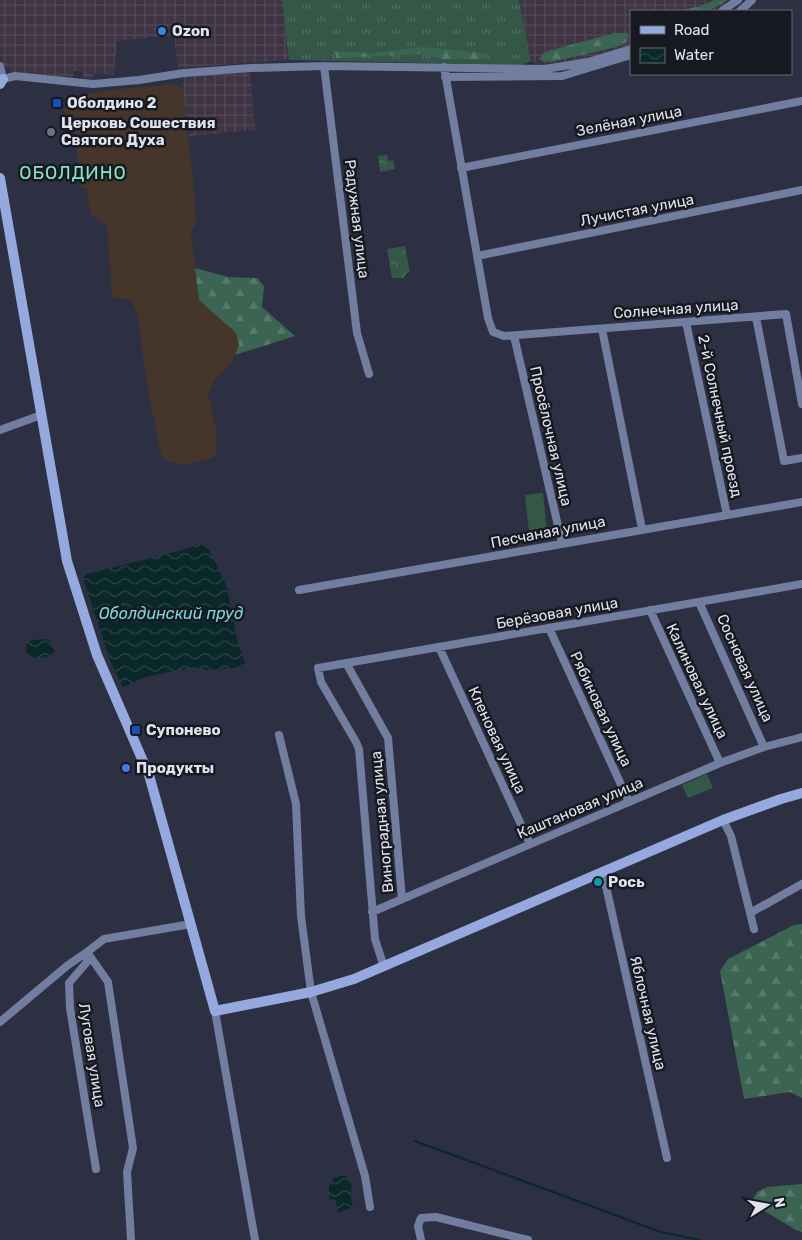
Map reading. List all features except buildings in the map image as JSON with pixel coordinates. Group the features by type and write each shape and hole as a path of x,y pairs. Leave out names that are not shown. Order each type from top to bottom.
{"street":[{"path":"723,10 738,0"},
{"path":"741,10 752,0"},
{"path":"0,66 1,82 15,76 94,84 184,73 250,68 324,66 545,69 588,62 630,49"},
{"path":"445,77 562,76 630,56"},
{"name":"Радужная улица","path":"324,66 357,333 369,374"},
{"path":"444,67 477,256"},
{"name":"Зелёная улица","path":"462,168 802,101"},
{"path":"0,178 67,561 97,655 149,776 191,924 215,1011 255,1240"},
{"name":"Лучистая улица","path":"477,256 802,190"},
{"name":"Солнечная улица","path":"477,256 488,318 493,332 504,336 786,314 802,404"},
{"path":"756,317 784,461 802,458"},
{"name":"2-й Солнечный проезд","path":"686,322 727,515"},
{"path":"602,329 642,529"},
{"name":"Просёлочная улица","path":"514,336 562,543"},
{"path":"0,430 41,415"},
{"name":"Песчаная улица","path":"299,590 802,502"},
{"name":"Берёзовая улица","path":"372,912 359,749 321,682 318,668 802,584"},
{"name":"Сосновая улица","path":"699,602 764,747"},
{"name":"Калиновая улица","path":"650,610 720,763"},
{"name":"Рябиновая улица","path":"549,628 629,802"},
{"name":"Кленовая улица","path":"439,647 530,844"},
{"name":"Виноградная улица","path":"346,663 388,738 402,899"},
{"path":"278,735 296,804 301,916 311,992 366,1176 370,1207"},
{"name":"Каштановая улица","path":"372,912 720,763 764,747 802,737"},
{"path":"215,1011 311,992 354,980 723,820 802,793"},
{"path":"723,820 731,836 754,930"},
{"name":"Яблочная улица","path":"603,873 667,1158"},
{"path":"750,913 802,884"},
{"path":"372,912 375,940 384,967"},
{"path":"0,1022 68,965 104,939 191,924"},
{"path":"87,952 108,982 133,1148 127,1172 132,1240"},
{"name":"Луговая улица","path":"87,952 87,962 69,983 70,1008 96,1169"},
{"path":"421,1240 418,1226 421,1218 436,1217 528,1240"}],"shaded area":[{"path":"0,0 282,0 289,60 178,68 174,35 117,41 114,75 94,73 93,79 83,78 83,72 74,71 73,77 12,73 2,64 0,54"},
{"path":"519,0 725,0 726,6 719,10 630,10 630,46 587,59 544,67 531,61"},
{"path":"250,68 255,130 189,136 183,89 184,73"},
{"path":"175,84 183,89 194,191 196,223 191,232 199,300 236,333 239,345 231,365 216,377 208,395 216,428 216,454 213,458 182,465 162,459 149,397 137,313 132,301 112,296 107,226 91,215 86,188 81,188 75,126 63,110 77,96 109,90"}],"green space":[{"path":"282,0 519,0 531,61 521,65 289,60"},
{"path":"714,0 728,0 710,10 682,10 702,6"},
{"path":"615,33 628,33 628,41 616,47 551,62 539,59 548,51"},
{"path":"423,47 482,53 487,59 444,59 420,54 338,58 333,51 373,53"},
{"path":"387,155 388,161 393,160 395,169 380,172 378,156"},
{"path":"405,246 410,272 404,278 392,278 387,249"},
{"path":"195,268 228,277 257,278 264,286 262,307 295,336 235,355 239,345 236,333 199,300"},
{"path":"543,493 547,530 529,532 525,495"},
{"path":"707,774 713,788 688,798 682,785"},
{"path":"802,924 802,1098 790,1092 744,1099 720,971 728,959 794,925"},
{"path":"802,1184 802,1232 751,1203 757,1192 767,1187"}],"water":[{"name":"Оболдинский пруд","path":"199,543 209,550 227,587 238,644 245,663 235,668 206,670 194,667 145,677 123,687 111,663 83,578 87,574 183,550"},
{"path":"46,639 50,641 55,651 52,654 42,658 34,658 27,655 27,643 33,640"},
{"path":"345,1175 352,1186 350,1195 353,1207 338,1213 336,1200 329,1199 329,1186 333,1178"}],"waterway":[{"path":"415,1141 661,1232 700,1240"}],"place":[{"name":"Ozon","path":"162,31"},
{"name":"Оболдино 2","path":"57,103"},
{"name":"Церковь Сошествия Святого Духа","path":"51,132"},
{"name":"Супонево","path":"136,730"},
{"name":"Продукты","path":"126,768"},
{"name":"Рось","path":"598,882"}],"district":[{"name":"ОБОЛДИНО","path":"73,173"}]}
